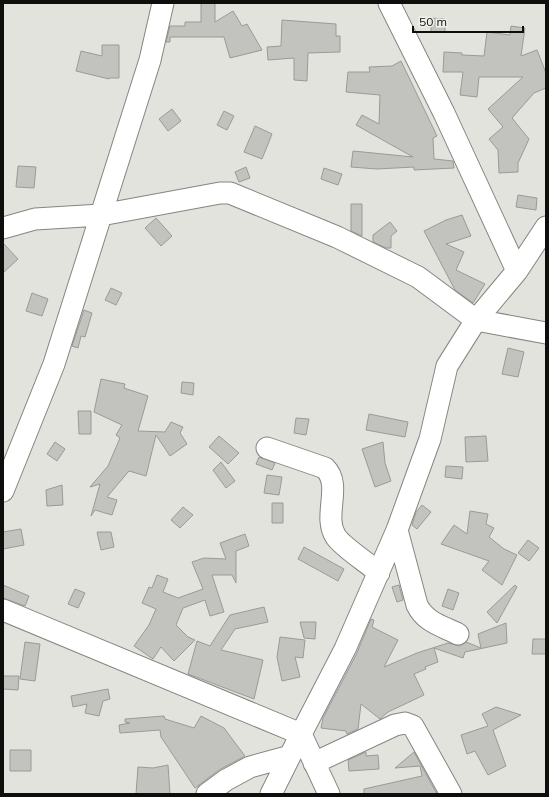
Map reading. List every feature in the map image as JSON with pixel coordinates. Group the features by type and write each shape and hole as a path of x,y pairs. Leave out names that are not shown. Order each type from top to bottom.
{"street":[{"path":"3,491 54,364 150,60 163,3"},
{"path":"389,3 444,113 517,271"},
{"path":"3,228 35,219 101,215 220,193 238,195 337,237 418,277 476,320 546,333"},
{"path":"271,794 345,649 397,530 430,439 447,366 476,320 517,271 546,227"},
{"path":"267,448 325,468 330,473 333,481 331,524 336,536 379,573"},
{"path":"397,530 417,605 421,614 428,620 458,634"},
{"path":"3,610 301,734 328,794"},
{"path":"314,763 396,725 405,723 413,726 451,794"},
{"path":"207,794 226,780 250,767 290,756"}],"building":[{"path":"201,3 215,3 215,22 233,11 242,26 247,24 262,50 230,58 224,37 170,37 170,42 166,42 170,26 185,26 185,22 201,22"},
{"path":"431,18 445,19 445,32 431,32"},
{"path":"282,20 336,24 336,36 340,36 340,52 308,53 307,81 294,80 294,58 268,60 267,47 281,46"},
{"path":"511,26 525,28 521,56 537,50 546,73 546,88 534,93 512,118 529,139 518,163 518,172 499,173 498,150 489,139 503,127 488,109 523,77 479,77 477,97 460,95 463,72 443,72 444,52 484,56 487,32 510,35"},
{"path":"102,45 119,45 119,78 109,79 76,71 81,51 102,56"},
{"path":"401,61 437,136 433,138 434,159 453,161 454,168 414,170 414,167 377,169 351,167 353,151 413,157 356,125 362,115 379,124 380,95 346,92 348,72 370,72 369,67 392,66"},
{"path":"172,109 181,121 168,131 159,119"},
{"path":"224,111 234,116 227,130 217,125"},
{"path":"255,126 272,134 262,159 244,152"},
{"path":"18,166 36,167 34,188 16,187"},
{"path":"246,167 250,178 239,182 235,172"},
{"path":"324,168 342,174 338,185 321,179"},
{"path":"518,195 537,198 536,210 516,207"},
{"path":"351,204 362,204 362,236 351,231"},
{"path":"462,215 471,236 446,244 464,252 456,270 485,284 473,303 455,290 424,231 446,220"},
{"path":"156,218 172,236 161,246 145,228"},
{"path":"390,222 397,231 391,236 391,248 386,248 373,242 373,235"},
{"path":"3,243 18,259 3,273"},
{"path":"111,288 122,293 116,305 105,300"},
{"path":"32,293 48,299 42,316 26,311"},
{"path":"84,310 92,313 85,337 81,336 78,348 72,346"},
{"path":"508,348 524,352 518,377 502,374"},
{"path":"101,379 125,384 124,388 148,396 138,431 165,432 171,422 183,427 180,433 187,444 170,456 156,435 146,476 129,471 107,497 117,500 112,515 95,510 91,516 100,484 90,487 108,466 120,438 116,435 122,425 94,412"},
{"path":"182,382 194,383 193,395 181,393"},
{"path":"78,411 91,411 91,434 79,434"},
{"path":"369,414 408,422 405,437 366,430"},
{"path":"296,418 309,419 306,435 294,433"},
{"path":"219,436 239,453 228,464 209,447"},
{"path":"486,436 488,461 466,462 465,437"},
{"path":"55,442 65,449 57,461 47,454"},
{"path":"383,442 385,463 391,481 375,487 362,449"},
{"path":"259,457 275,463 272,470 256,464"},
{"path":"221,462 235,481 226,488 213,470"},
{"path":"446,466 463,467 462,479 445,477"},
{"path":"267,475 282,477 279,495 264,493"},
{"path":"62,485 63,505 47,506 46,490"},
{"path":"272,503 283,503 283,523 272,523"},
{"path":"422,505 431,512 417,529 412,525 416,512"},
{"path":"183,507 193,515 180,528 171,520"},
{"path":"470,511 488,514 486,524 494,528 489,537 504,549 517,555 502,585 482,570 489,561 441,544 454,525 467,534"},
{"path":"21,529 24,545 3,549 3,532"},
{"path":"97,532 111,532 114,547 101,550"},
{"path":"245,534 249,546 236,551 236,583 232,575 212,575 224,612 210,616 205,600 183,608 176,625 188,637 195,640 174,661 161,647 153,659 134,646 149,625 156,609 142,603 149,587 152,588 157,575 168,579 163,592 178,598 203,589 192,562 204,558 226,559 220,543"},
{"path":"528,540 539,548 529,561 518,553"},
{"path":"304,547 344,569 338,581 298,559"},
{"path":"3,585 29,596 25,606 3,598"},
{"path":"399,585 403,600 397,602 392,587"},
{"path":"515,585 517,587 497,623 487,612"},
{"path":"75,589 85,593 78,608 68,604"},
{"path":"448,589 459,593 453,610 442,606"},
{"path":"264,607 268,622 235,629 221,650 263,660 254,699 188,674 197,641 210,646 230,615"},
{"path":"371,619 374,620 372,627 398,640 384,667 417,653 448,643 459,646 466,642 481,648 478,634 506,623 507,643 465,652 463,658 434,648 438,662 425,667 426,669 414,674 424,695 388,712 380,719 361,704 358,729 347,734 346,731 321,728 323,718 356,655"},
{"path":"300,622 316,622 315,639 304,638"},
{"path":"280,637 305,640 303,658 295,657 300,677 282,681 277,657"},
{"path":"533,639 546,639 546,654 532,654"},
{"path":"25,642 40,644 35,681 20,679"},
{"path":"3,676 19,676 18,690 3,689"},
{"path":"108,689 110,699 103,701 99,716 85,713 87,704 73,707 71,696"},
{"path":"496,707 521,715 493,730 506,766 488,775 475,751 467,754 461,735 488,726 482,714"},
{"path":"164,716 165,719 194,728 201,716 224,728 245,756 219,770 195,788 161,737 160,730 120,733 119,725 130,723 125,722 125,719"},
{"path":"10,750 31,750 31,771 10,771"},
{"path":"366,752 366,756 378,755 379,769 349,771 348,760"},
{"path":"414,752 437,794 364,794 364,789 422,776 420,766 395,768"},
{"path":"168,765 170,794 136,794 138,767 153,768"}]}
